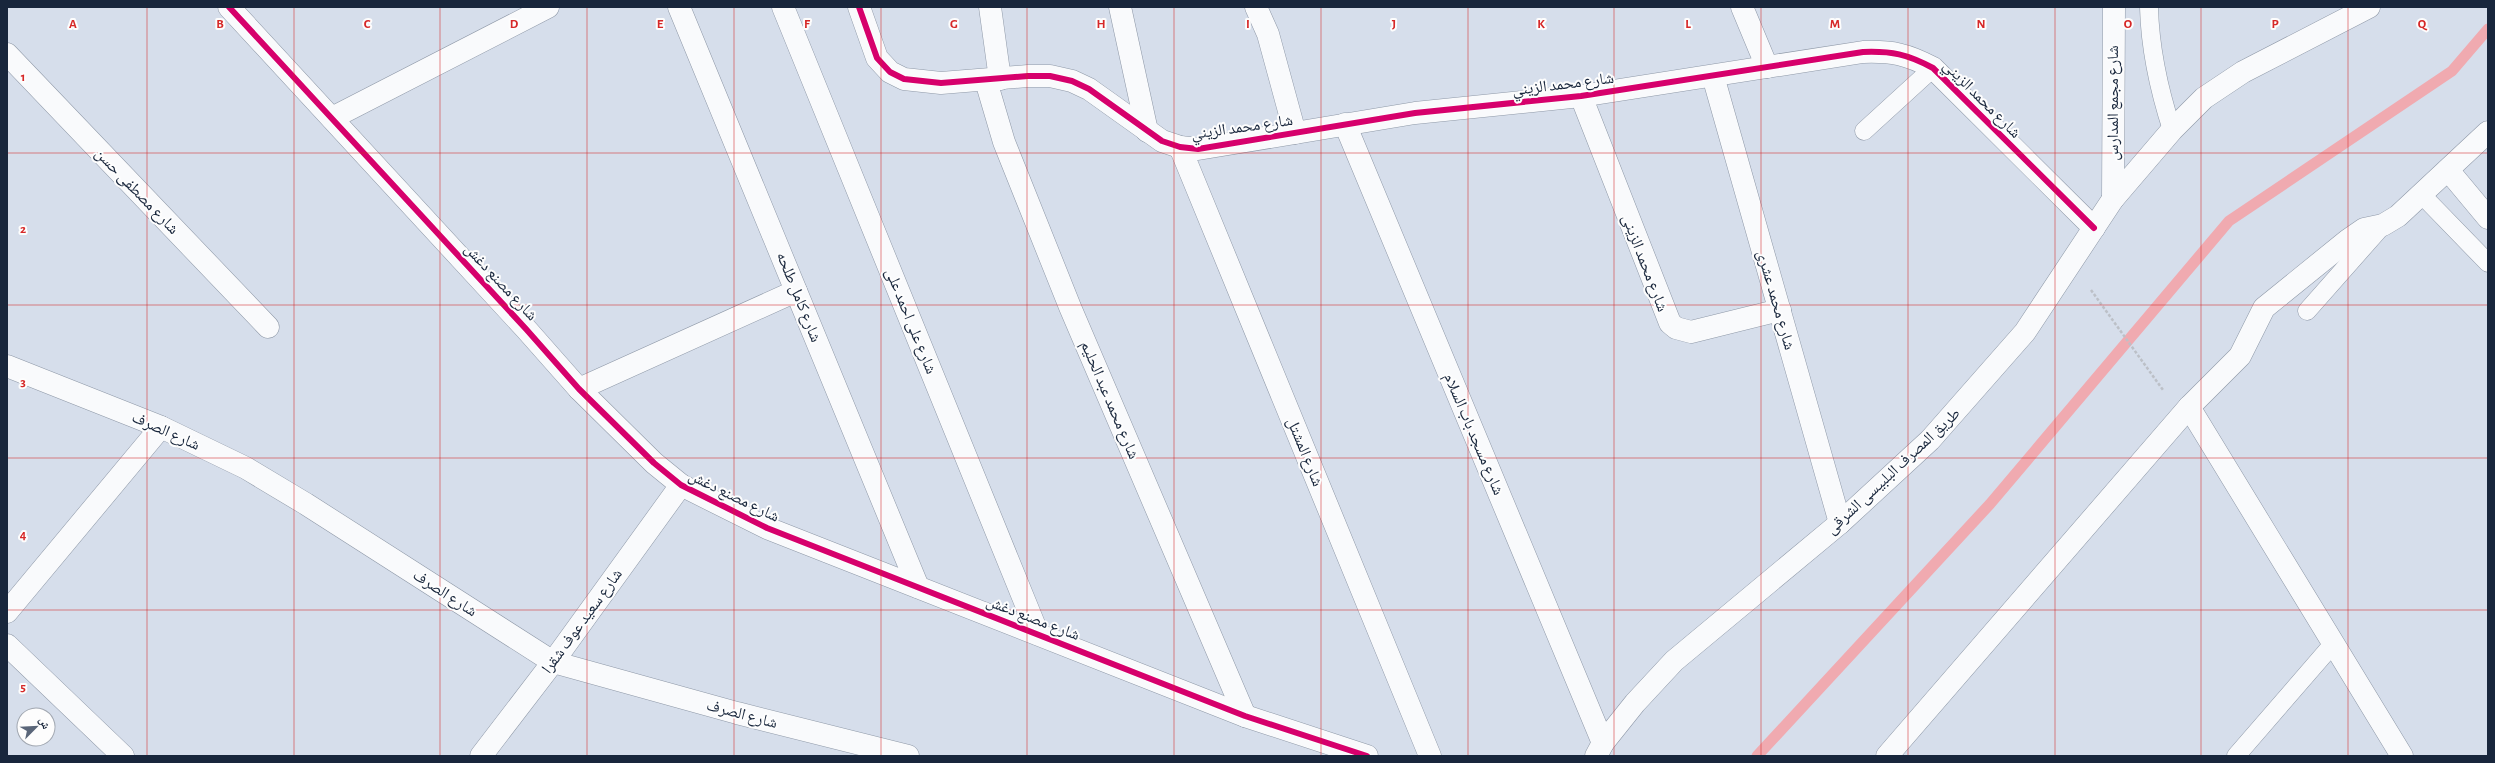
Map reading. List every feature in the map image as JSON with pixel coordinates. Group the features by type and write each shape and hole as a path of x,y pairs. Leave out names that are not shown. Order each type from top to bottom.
{"street":[{"name":"شارع مصنع دغش","path":"230,7 526,329 579,389 654,463 681,485 767,528 1245,716 1368,756"},
{"path":"332,118 548,7"},
{"name":"شارع كامل طلحه","path":"679,7 918,587"},
{"name":"شارع على احمد على","path":"783,7 1038,634"},
{"name":"شارع محمد الزيني","path":"859,7 877,58 890,72 904,79 941,83 1035,76 1072,81 1089,89 1162,141 1180,147 1198,149 1415,113 1581,96 1863,52 1888,51 1911,56 1933,68 2094,228"},
{"name":"شارع محمد عبد الحليم","path":"990,7 993,80 1004,142 1064,293 1245,716"},
{"path":"1120,7 1147,131"},
{"path":"1256,7 1268,34 1295,133"},
{"path":"1742,7 1767,67"},
{"name":"شارع مجمع المدارس","path":"2113,199 2114,7"},
{"name":"طريق المصرف البلبيسى الشرقى","path":"1600,750 1635,703 1674,660 1840,523 1930,440 1982,384 2025,332 2113,199 2172,130 2204,98 2244,72 2369,7"},
{"name":"شارع مصطفى حسن","path":"7,54 268,327"},
{"name":"شارع محمد عشرى","path":"1713,76 1840,523"},
{"name":"شارع محمد الزينى","path":"1581,96 1670,324 1676,328 1691,332 1780,310"},
{"name":"شارع مسجد باب السلام","path":"1345,124 1600,750"},
{"path":"1887,756 2189,408 2240,356 2264,308 2348,240 2364,229 2383,225 2398,216 2488,132"},
{"name":"شارع المشتل","path":"1180,147 1430,756"},
{"path":"2448,170 2488,218"},
{"path":"579,389 796,291"},
{"name":"شارع الصرف","path":"7,366 161,427 246,468 306,504 553,662 737,713 908,756"},
{"path":"2189,408 2402,756"},
{"path":"7,612 161,427"},
{"name":"شارع سعيد عوف شقرا","path":"486,754 681,485"},
{"path":"7,645 123,756"}],"lane":[{"path":"2150,7 2150,28 2156,70 2172,130"},
{"path":"1864,131 1933,68"},
{"path":"2421,194 2488,263"},
{"path":"2307,311 2383,225"},
{"path":"2236,756 2333,644"}],"path":[{"path":"2100,303 2147,368"}],"waterway":[{"path":"1757,756 1990,504 2229,221 2452,71 2488,29"}],"cycle path":[{"path":"229,7 526,329 579,389 654,463 681,485 767,528 1245,716 1367,756"},
{"path":"859,7 877,58 890,72 904,79 941,83 1028,76 1050,76 1072,81 1089,89 1162,141 1180,147 1198,149 1415,113 1581,96 1863,52 1899,54 1915,59 1933,68 2094,228"}]}
